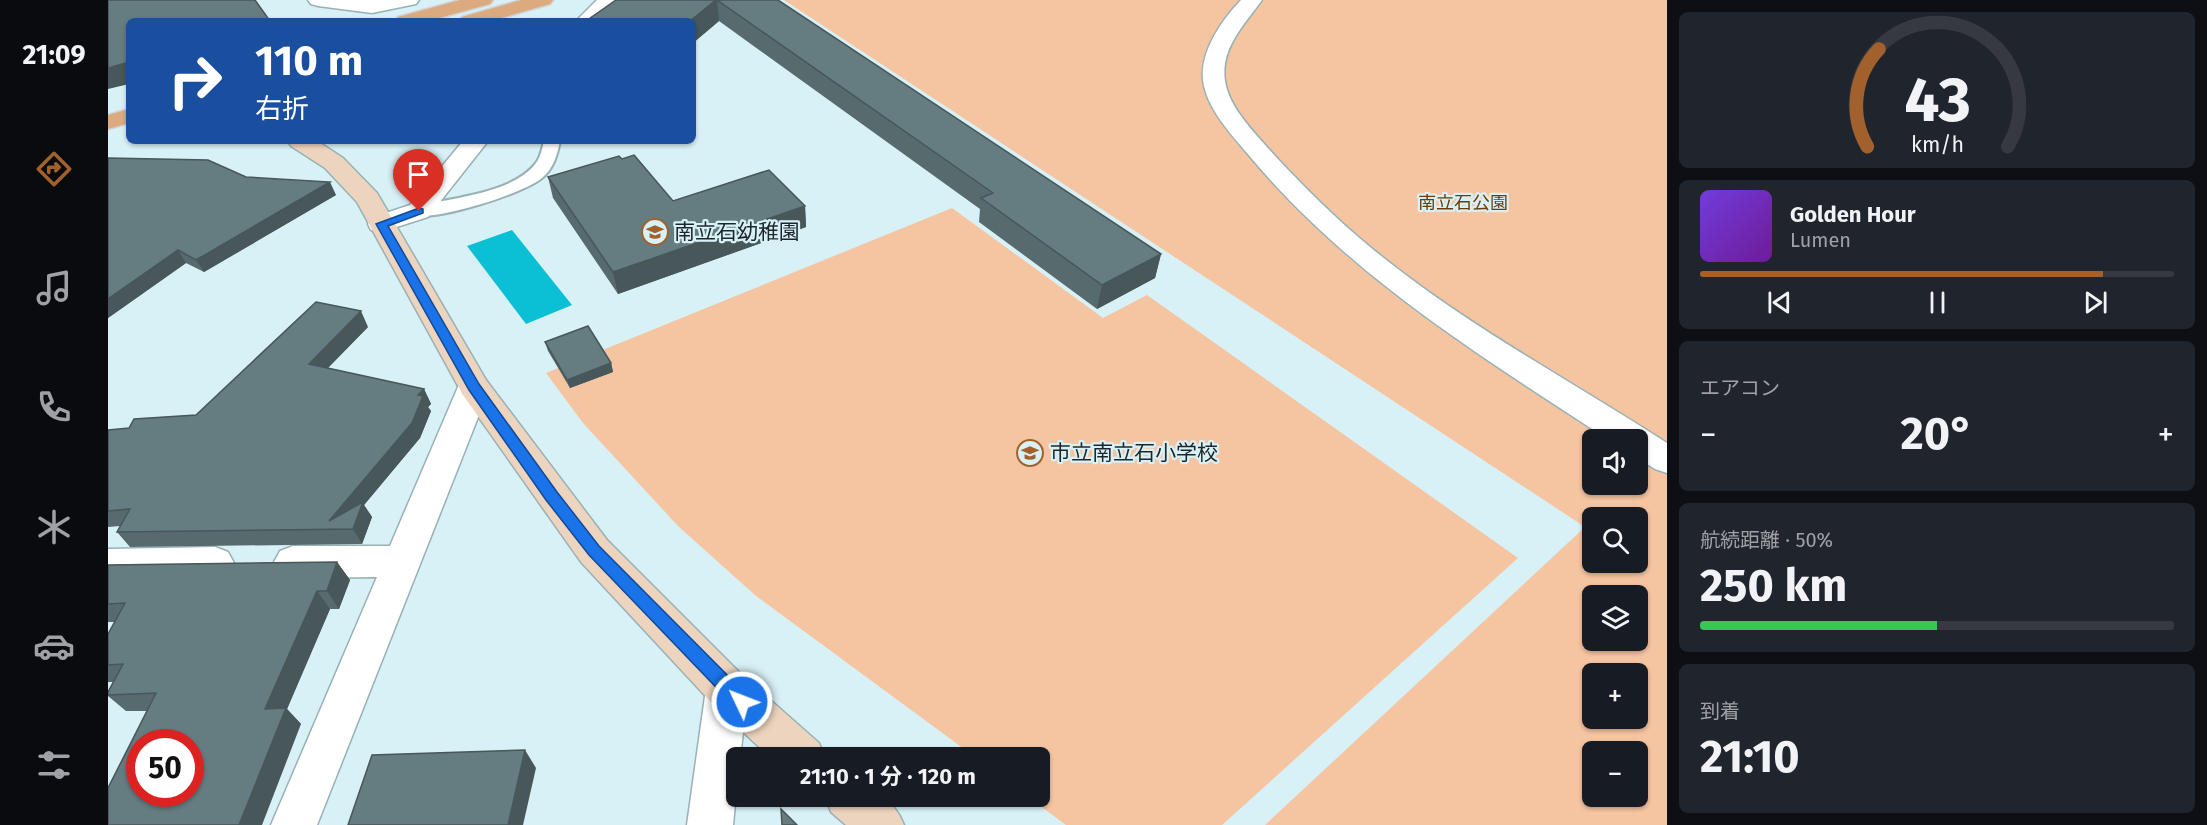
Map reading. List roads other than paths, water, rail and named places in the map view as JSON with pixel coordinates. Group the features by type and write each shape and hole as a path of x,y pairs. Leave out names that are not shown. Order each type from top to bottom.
{"main road":[{"path":"416,18 483,0"},
{"path":"480,18 543,0"},
{"path":"108,101 126,97"},
{"path":"108,122 126,117"},
{"path":"305,144 334,163 368,199 474,387 594,551 727,688 791,747"},
{"path":"860,807 881,825"}],"street":[{"path":"318,0 372,7 410,0"},
{"path":"589,18 609,0"},
{"path":"1252,0 1236,20 1220,50 1216,61 1214,81 1233,120 1287,185 1355,249 1436,311 1620,429"},
{"path":"381,224 419,211 474,144"},
{"path":"294,825 474,387"},
{"path":"1648,447 1667,460"},
{"path":"108,565 402,561"},
{"path":"710,825 727,688"}],"lane":[{"path":"419,211 465,202 517,185 545,164 551,144"}],"water":[{"path":"512,230 572,305 526,324 467,246"}],"place":[{"name":"南立石幼稚園","path":"655,232"},
{"name":"市立南立石小学校","path":"1030,453"}],"park label":[{"name":"南立石公園","path":"1463,203"}]}
